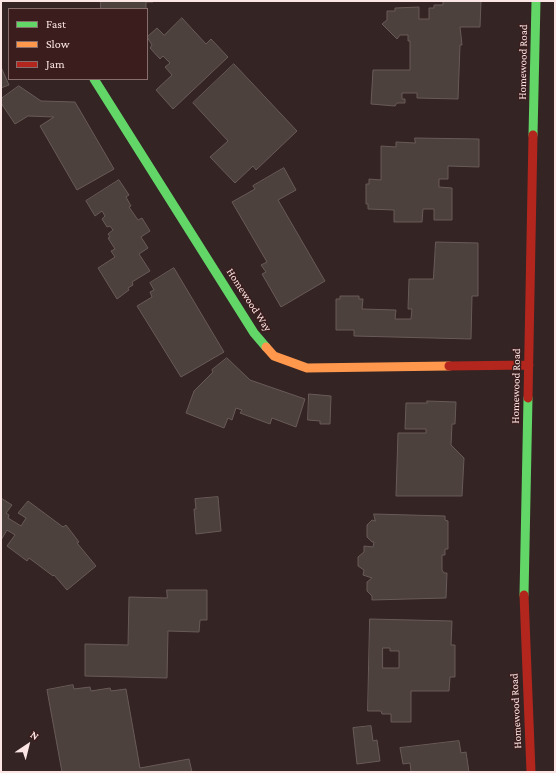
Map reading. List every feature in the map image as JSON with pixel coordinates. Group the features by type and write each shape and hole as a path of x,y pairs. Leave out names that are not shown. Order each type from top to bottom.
{"street":[{"name":"Homewood Road","path":"531,772 524,616 536,1"},
{"name":"Homewood Way","path":"95,80 254,333 274,356 307,368 529,366"}],"building":[{"path":"101,1 153,2 146,2 146,8 101,8"},
{"path":"481,1 480,27 460,27 462,45 460,45 458,99 417,98 417,93 402,93 402,99 405,99 405,103 397,103 395,106 371,104 373,70 410,70 410,41 408,41 408,35 400,35 397,39 382,24 387,20 387,11 395,11 395,8 419,7 419,19 429,19 429,8 434,8 434,5 443,5 443,2"},
{"path":"182,18 206,44 211,39 228,57 173,109 156,90 172,75 165,67 170,63 163,56 160,59 150,48 152,45 148,39 148,36 157,28 164,35"},
{"path":"234,64 297,131 256,170 253,166 235,183 210,157 228,141 193,103"},
{"path":"1,67 9,85 1,88"},
{"path":"19,86 41,101 75,102 114,169 77,190 40,126 54,117 28,116 15,124 1,103 1,99"},
{"path":"415,138 479,139 479,167 448,166 448,179 439,179 439,187 452,188 452,220 434,220 434,209 423,209 422,222 394,222 394,210 368,209 368,204 366,204 366,184 369,184 369,179 381,180 381,146 396,147 396,142 415,143"},
{"path":"284,168 296,190 278,200 325,281 281,307 262,274 266,272 261,265 267,262 232,202 255,189 253,186"},
{"path":"119,180 129,195 126,197 131,206 129,207 138,220 142,218 150,231 141,237 148,248 139,254 150,271 132,282 133,285 128,288 129,290 117,299 98,268 115,257 111,251 115,249 108,238 110,237 108,234 113,230 110,226 107,227 102,219 105,216 102,211 95,216 86,201"},
{"path":"436,242 478,243 478,296 472,296 471,339 354,336 354,330 336,330 336,299 340,299 340,296 359,296 359,299 363,299 362,309 396,310 395,319 411,319 412,309 408,309 409,279 433,279"},
{"path":"174,268 224,352 181,377 137,306 152,297 150,292 154,290 150,283"},
{"path":"227,358 250,380 305,399 296,427 272,418 270,424 240,413 242,410 236,408 232,420 228,418 224,428 186,413 194,391 213,372 212,370"},
{"path":"309,394 331,396 330,424 320,424 320,421 308,420"},
{"path":"427,401 456,402 455,424 452,424 451,445 464,458 462,496 396,496 398,433 426,433 426,429 405,429 406,403 427,403"},
{"path":"218,497 221,531 196,534 194,509 196,509 195,499"},
{"path":"1,498 12,505 6,513 9,515 8,518 21,526 26,518 18,513 28,501 63,527 66,525 79,542 77,543 96,566 67,590 54,575 53,576 29,558 27,561 7,546 15,535 7,530 1,540"},
{"path":"374,514 445,516 445,520 448,521 448,549 445,549 445,555 442,555 442,570 444,573 447,573 446,598 372,600 372,596 367,591 367,582 372,578 363,575 364,570 358,566 358,557 364,552 364,546 373,547 374,542 367,537 367,525 372,520 375,521"},
{"path":"167,590 207,590 207,620 200,620 199,632 168,631 167,678 85,676 85,644 128,645 129,597 167,598"},
{"path":"370,619 452,621 451,645 455,645 455,677 450,677 449,691 411,691 411,722 391,722 391,714 382,714 381,711 368,711","holes":["383,648 390,648 390,651 399,651 399,668 383,668"]},
{"path":"73,685 74,689 90,687 91,691 110,688 111,691 126,689 140,768 189,759 192,772 62,772 47,690"},
{"path":"371,726 373,741 377,740 380,761 357,764 353,728"},
{"path":"459,741 461,753 466,752 469,772 411,772 410,763 403,764 400,748"}],"traffic: fast":[{"path":"533,135 536,1"},
{"path":"95,80 254,333 266,347"},
{"path":"524,595 528,398"}],"traffic: slow":[{"path":"266,347 274,356 307,368 449,366"}],"traffic: jam":[{"path":"528,398 533,135"},
{"path":"449,366 529,365"},
{"path":"524,595 531,772"}]}
